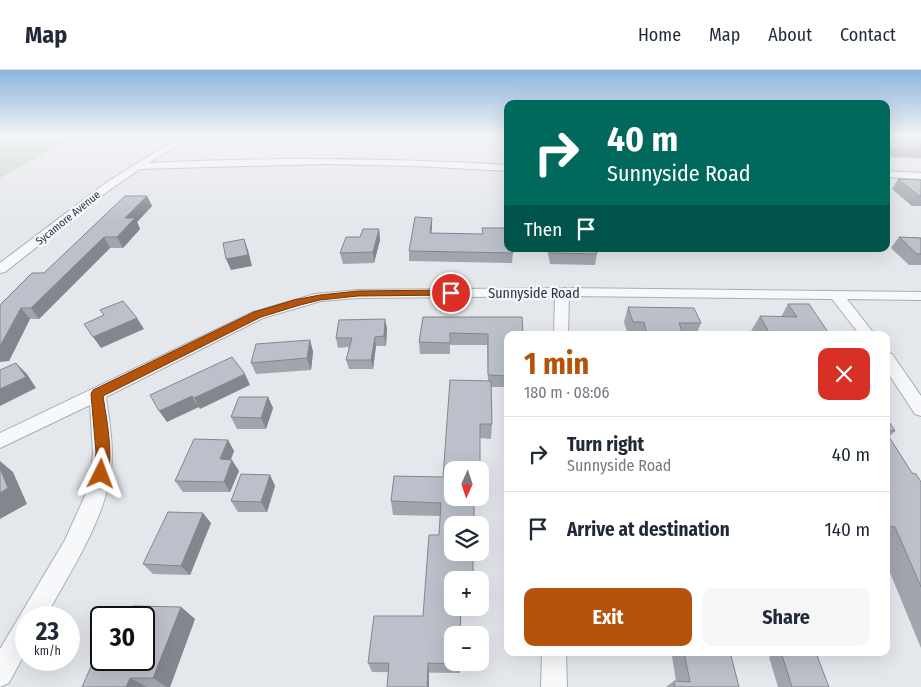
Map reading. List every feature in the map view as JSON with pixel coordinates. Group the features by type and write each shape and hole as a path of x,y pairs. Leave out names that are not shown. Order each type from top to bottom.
{"street":[{"path":"138,166 165,165"},
{"path":"443,165 504,168"},
{"name":"Sycamore Avenue","path":"0,269 31,248 100,192 138,166"},
{"path":"890,174 921,176"},
{"path":"561,331 562,292"},
{"name":"Sunnyside Road","path":"0,441 258,315 305,301 358,294 562,292 921,296"},
{"path":"835,294 865,331"},
{"path":"890,364 921,409"},
{"path":"39,606 85,522 101,474 103,452 97,394"},
{"path":"0,674 15,647"},
{"path":"554,656 554,687"}],"green space":[{"path":"0,165 24,165 0,178"}],"building":[{"path":"898,179 921,180 921,196 919,196"},
{"path":"125,196 147,196 125,218 135,218 117,237 104,237 31,308 21,308 0,346 0,305 32,273 44,273"},
{"path":"415,217 432,218 430,233 483,234 482,228 504,228 504,252 513,253 409,251"},
{"path":"363,229 379,229 373,252 340,253 346,237 360,237"},
{"path":"899,237 921,238 921,254 917,254"},
{"path":"244,239 248,255 226,259 223,243"},
{"path":"596,252 597,254 552,253"},
{"path":"123,301 137,318 93,337 84,324 104,315 100,310"},
{"path":"788,304 809,304 827,331 768,331 760,316 797,317"},
{"path":"628,307 694,308 701,323 679,323 682,331 646,331 644,322 633,322"},
{"path":"423,317 522,317 523,331 504,331 504,376 488,375 488,334 450,333 450,343 419,342"},
{"path":"385,319 384,336 375,337 371,360 346,360 352,338 336,338 339,320"},
{"path":"310,340 307,358 251,363 256,344"},
{"path":"232,357 245,374 194,398 192,396 159,411 150,395"},
{"path":"16,363 26,377 0,389 0,370"},
{"path":"450,380 491,381 492,424 480,424 480,461 444,461"},
{"path":"239,397 268,397 261,418 231,417"},
{"path":"890,423 895,431 890,430"},
{"path":"890,438 912,473 916,474 921,482 921,587 895,527 890,526"},
{"path":"194,439 228,440 220,459 232,460 224,482 175,481"},
{"path":"444,463 444,506 474,506 474,516 444,516 444,561 473,561 473,571 444,571 444,616 461,616 460,626 444,626 444,664 428,663 427,687 387,687 389,663 368,663 374,616 423,616 429,535 439,535 441,503 391,501 394,476 443,477"},
{"path":"0,468 8,488 0,493"},
{"path":"241,474 270,475 261,502 231,501"},
{"path":"168,512 203,513 181,566 143,564"},
{"path":"155,606 181,607 153,678 130,678 126,687 82,687 90,669 90,671 155,671"},
{"path":"685,656 731,656 739,687 675,687 674,681 690,682"},
{"path":"782,656 817,656 829,687 792,687"}],"route":[{"path":"101,474 103,452 97,394 258,315 298,302 358,294 451,293"}]}
